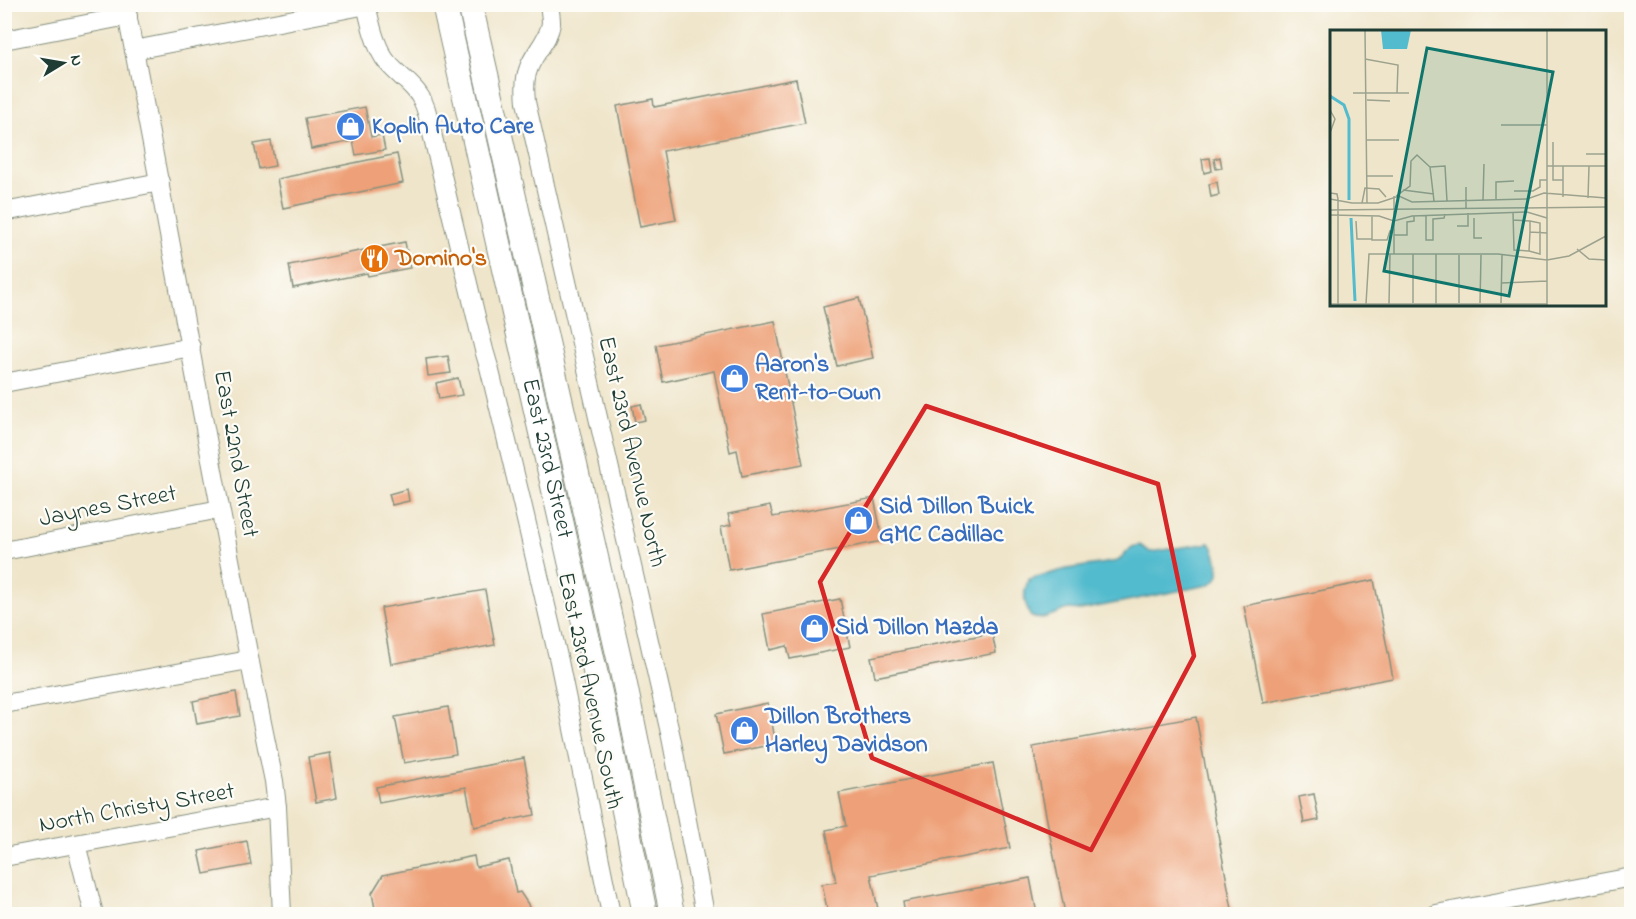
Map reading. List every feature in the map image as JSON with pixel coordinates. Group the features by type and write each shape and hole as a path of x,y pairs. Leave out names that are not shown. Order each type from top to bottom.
{"main road":[{"name":"East 23rd Street","path":"444,4 604,712 645,915"},
{"name":"East 23rd Street","path":"470,4 624,680 672,915"}],"street":[{"name":"East 23rd Avenue North","path":"549,4 551,24 549,32 527,71 526,102 671,737 705,915"},
{"path":"134,50 368,5"},
{"name":"East 23rd Avenue South","path":"368,5 372,30 382,55 387,63 421,96 429,121 538,568 611,915"},
{"path":"4,40 126,10"},
{"name":"East 22nd Street","path":"126,10 274,781 278,807 282,915"},
{"path":"4,212 160,182"},
{"path":"4,383 191,347"},
{"name":"Jaynes Street","path":"4,551 220,509"},
{"path":"4,704 249,660"},
{"name":"North Christy Street","path":"4,857 278,807"},
{"path":"76,844 94,915"},
{"path":"1436,915 1632,877"}],"highlighted area":[{"path":"926,406 1158,484 1194,656 1091,850 872,758 820,582"}],"water":[{"path":"1210,543 1219,566 1219,574 1208,585 1081,610 1070,609 1040,618 1030,616 1028,611 1025,593 1029,579 1067,569 1118,561 1132,547 1140,545 1150,552"}],"building":[{"path":"796,79 805,123 663,151 676,220 640,227 617,106 653,99 654,107"},
{"path":"365,107 371,137 382,135 385,150 356,155 353,141 311,149 305,118"},
{"path":"271,141 275,166 259,169 254,144"},
{"path":"397,154 403,183 283,208 277,179"},
{"path":"1220,157 1222,168 1216,169 1214,159"},
{"path":"1210,158 1212,171 1204,173 1202,159"},
{"path":"1217,182 1219,195 1211,197 1209,184"},
{"path":"405,242 410,268 368,276 367,273 293,288 289,265"},
{"path":"859,298 873,358 837,366 823,307"},
{"path":"775,321 803,464 742,476 737,450 730,452 714,371 663,382 656,345"},
{"path":"448,356 451,373 428,376 426,359"},
{"path":"458,378 462,395 439,399 436,383"},
{"path":"641,404 645,420 635,422 632,406"},
{"path":"407,489 409,501 392,505 389,494"},
{"path":"874,498 883,541 729,570 721,527 731,525 728,514 770,506 773,517"},
{"path":"1374,580 1393,678 1263,703 1244,606"},
{"path":"485,590 495,645 391,664 381,608"},
{"path":"840,599 850,647 790,659 787,646 770,650 763,614"},
{"path":"992,633 996,653 875,677 871,657"},
{"path":"236,692 240,716 197,724 193,701"},
{"path":"768,703 776,744 724,754 716,714"},
{"path":"448,707 456,754 404,763 395,717"},
{"path":"1196,717 1233,914 1065,914 1033,747"},
{"path":"330,753 337,798 316,802 308,757"},
{"path":"524,758 535,815 474,827 466,787 379,803 376,787"},
{"path":"993,763 1010,848 871,875 879,914 828,914 822,884 836,882 826,830 846,826 839,793"},
{"path":"1314,794 1319,820 1304,823 1299,797"},
{"path":"247,841 251,865 204,874 199,851"},
{"path":"474,856 476,867 509,860 516,893 520,892 531,914 376,914 372,893 383,875"},
{"path":"1030,878 1037,914 905,914 903,902"}],"place":[{"name":"Koplin Auto Care","path":"351,127"},
{"name":"Domino's","path":"374,259"},
{"name":"Aaron's Rent-to-Own","path":"734,379"},
{"name":"Sid Dillon Buick GMC Cadillac","path":"858,521"},
{"name":"Sid Dillon Mazda","path":"814,628"},
{"name":"Dillon Brothers Harley Davidson","path":"744,731"}]}
